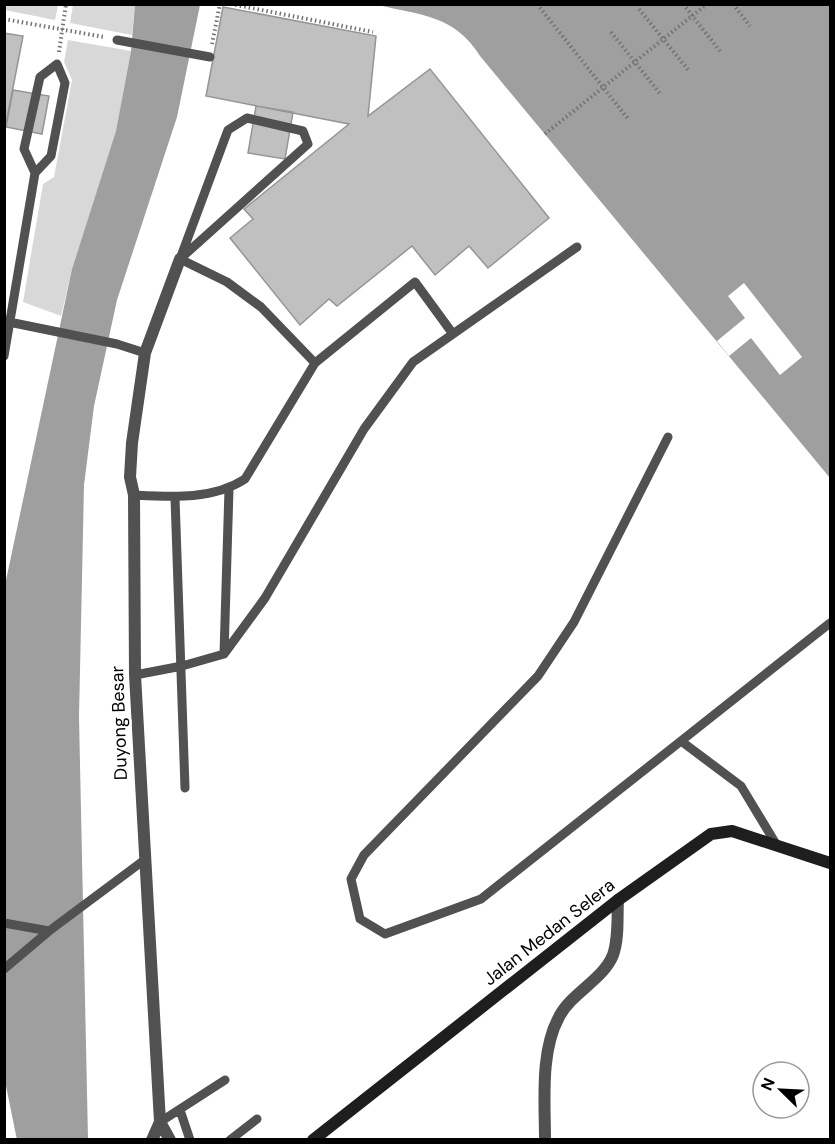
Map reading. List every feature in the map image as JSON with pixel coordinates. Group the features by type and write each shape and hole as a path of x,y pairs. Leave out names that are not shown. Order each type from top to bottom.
{"street":[{"name":"Duyong Besar","path":"170,1140 160,1122 143,861 135,675 134,495 130,477 132,443 145,353 180,259"},
{"name":"Jalan Medan Selera","path":"313,1140 618,900 711,834 732,831 831,863"},
{"path":"545,1140 546,1078 550,1043 558,1017 612,957 616,943 618,900"},
{"name":"Duyong Besar","path":"152,1140 160,1122"}],"lane":[{"path":"117,40 210,57"},
{"path":"4,356 7,321 35,173 51,156 65,83 57,64 40,77 24,149 35,173"},
{"path":"247,118 303,131 308,144 180,259 228,130 247,118"},
{"path":"135,675 182,666 224,654 265,598 364,429 413,362 577,247"},
{"path":"180,259 227,282 261,307 315,363"},
{"path":"134,495 176,498 229,489 245,479 315,363 415,282 453,334"},
{"path":"7,321 67,332 145,353"},
{"path":"668,437 574,622 538,676 364,855 351,879 360,919 385,934 481,899 831,623"},
{"path":"224,654 229,489"},
{"path":"176,498 185,788"},
{"path":"681,741 741,786 776,844"},
{"path":"5,968 49,931 143,861"},
{"path":"4,923 49,931"},
{"path":"160,1122 225,1080"},
{"path":"180,1110 190,1140"},
{"path":"230,1140 257,1119"}],"path":[{"path":"57,64 66,4"},
{"path":"210,57 220,4"},
{"path":"231,4 373,32"},
{"path":"537,4 629,120"},
{"path":"683,4 720,51"},
{"path":"545,134 707,4"},
{"path":"733,4 750,26"},
{"path":"639,9 690,72"},
{"path":"4,19 117,40"},
{"path":"611,32 661,96"}],"shaded area":[{"path":"4,5 58,5 55,20 5,10"},
{"path":"73,5 135,5 132,35 70,23"},
{"path":"135,5 200,5 177,117 117,300 94,406 84,485 79,717 88,1139 17,1140 4,1076 5,585 72,269 116,131 131,51"},
{"path":"378,5 830,5 830,478 470,42 448,24 422,15"},
{"path":"68,40 131,51 116,132 72,269 61,316 23,302 43,184 54,177 72,80 64,62"}],"pier":[{"path":"744,283 802,357 780,375 751,338 729,356 717,341 745,318 728,296"}],"building":[{"path":"223,7 376,36 368,116 430,69 549,218 488,268 469,246 435,275 412,246 337,306 329,299 300,325 230,238 253,219 244,209 349,124 206,96"},
{"path":"4,33 23,36 4,134"},
{"path":"13,90 49,96 42,134 6,127"},
{"path":"256,106 293,112 285,159 248,153"}]}
